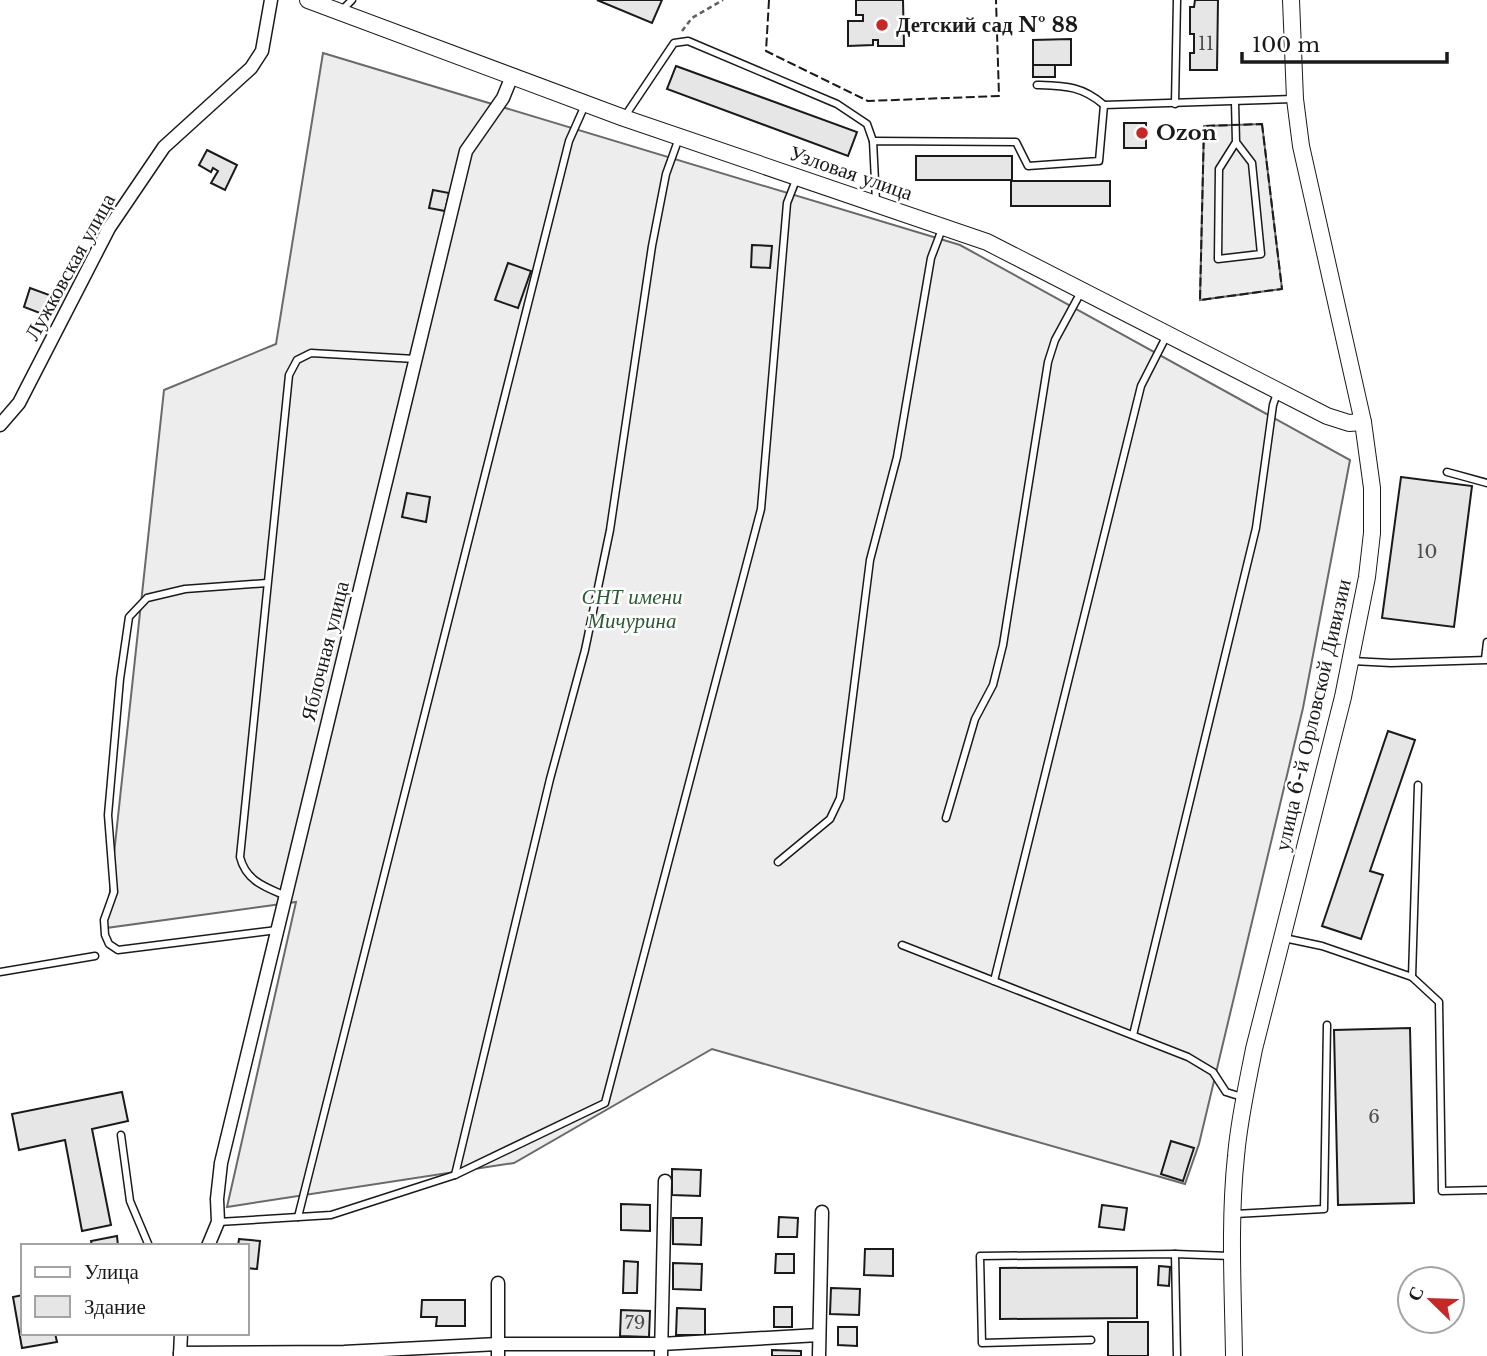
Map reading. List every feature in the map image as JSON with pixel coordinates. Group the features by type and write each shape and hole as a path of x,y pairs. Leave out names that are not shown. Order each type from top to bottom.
{"street":[{"name":"Лужковская улица","path":"0,425 19,403 109,228 164,147 251,68 262,51 271,0"},
{"name":"Узловая улица","path":"308,0 624,118 986,242 1339,421 1363,422"},
{"name":"улица 6-й Орловской Дивизии","path":"1234,1356 1232,1256 1235,1158 1244,1098 1350,661 1367,577 1372,533 1372,488 1363,422 1301,146 1295,99 1291,0"},
{"name":"Яблочная улица","path":"209,1244 218,1222 217,1199 221,1163 466,150 503,98 512,76"},
{"path":"661,1350 665,1181"},
{"path":"819,1356 822,1212"},
{"path":"498,1283 498,1350"},
{"path":"181,1335 180,1354 661,1350 819,1335"}],"lane":[{"path":"340,12 352,0"},
{"path":"1175,104 1177,0"},
{"path":"624,118 674,43 688,41 837,104 867,124 873,141 876,203"},
{"path":"1037,85 1065,86 1088,91 1104,105 1295,99"},
{"path":"1235,102 1236,142 1219,169 1218,259 1261,254 1252,163 1236,142"},
{"path":"298,1217 569,141 586,103"},
{"path":"873,141 1016,142 1028,166 1099,161 1104,105"},
{"path":"455,1175 550,779 585,650 610,530 652,246 666,174 680,137"},
{"path":"218,1222 331,1215 455,1175 605,1103 761,509 788,203 797,176"},
{"path":"778,862 830,819 840,797 870,560 897,457 931,258 943,227"},
{"path":"946,818 975,719 993,685 1003,645 1048,362 1055,340 1082,291"},
{"path":"994,981 1141,386 1167,335"},
{"path":"286,896 259,884 243,870 240,857 289,376 297,360 311,353 415,359"},
{"path":"1133,1035 1256,528 1277,391"},
{"path":"1447,472 1487,483"},
{"path":"267,583 185,589 147,598 129,617 120,679 108,815 114,892 104,920 109,944 118,950 277,930"},
{"path":"1350,661 1391,663 1486,660 1487,642"},
{"path":"1412,977 1418,785"},
{"path":"1282,938 1322,946 1412,977 1439,1002 1442,1191 1487,1190"},
{"path":"902,945 1204,1065 1213,1072 1226,1092 1244,1098"},
{"path":"0,972 94,957"},
{"path":"1233,1214 1324,1209 1326,1025"},
{"path":"121,1135 130,1201 148,1244"},
{"path":"1175,1254 1177,1356"},
{"path":"1091,1340 982,1343 980,1256 1232,1256"}],"path":[{"path":"674,43 692,18 723,0"}],"shaded area":[{"name":"СНТ имени Мичурина","path":"323,53 960,245 1350,460 1303,708 1199,1144 1185,1184 712,1049 514,1163 227,1207 296,902 106,928 164,390 276,344"},
{"path":"1262,124 1282,289 1200,300 1204,126"}],"building":[{"path":"597,0 662,0 652,23"},
{"path":"856,0 903,0 904,46 878,46 878,40 873,40 873,45 848,46 848,21 863,21 863,15 856,15"},
{"path":"1195,0 1218,0 1217,70 1190,70 1194,34 1190,34 1190,7 1194,7"},
{"path":"1071,39 1071,65 1033,65 1033,40"},
{"path":"1033,65 1055,65 1055,77 1033,77"},
{"path":"676,66 857,132 848,156 667,89"},
{"path":"1124,123 1146,123 1146,148 1124,148"},
{"path":"207,150 237,165 225,190 211,183 218,171 213,168 211,172 199,165"},
{"path":"916,156 1012,156 1012,181 1110,181 1110,206 1011,206 1011,180 916,180"},
{"path":"433,190 449,193 445,211 429,208"},
{"path":"752,245 772,246 770,268 751,267"},
{"path":"508,263 531,271 518,308 495,300"},
{"path":"30,288 52,296 45,315 24,307"},
{"path":"1401,477 1472,486 1454,627 1382,618"},
{"path":"407,493 430,497 426,522 402,517"},
{"path":"1388,731 1415,740 1370,871 1383,875 1361,939 1322,926"},
{"path":"1410,1028 1414,1203 1338,1205 1334,1030"},
{"path":"122,1092 128,1121 92,1129 111,1225 82,1231 65,1140 19,1150 12,1114"},
{"path":"1171,1141 1194,1148 1183,1181 1161,1174"},
{"path":"672,1169 701,1170 700,1196 672,1195"},
{"path":"621,1204 650,1205 650,1231 621,1230"},
{"path":"1102,1205 1127,1208 1124,1230 1099,1227"},
{"path":"779,1217 798,1218 797,1237 778,1237"},
{"path":"673,1218 702,1218 701,1245 673,1244"},
{"path":"117,1236 118,1244 92,1244 91,1241"},
{"path":"239,1239 260,1241 257,1269 248,1268 248,1244 238,1244"},
{"path":"865,1249 893,1249 893,1276 864,1275"},
{"path":"776,1254 794,1254 794,1273 775,1273"},
{"path":"624,1261 638,1262 637,1293 623,1293"},
{"path":"673,1263 702,1264 701,1290 673,1289"},
{"path":"1159,1266 1170,1267 1169,1286 1158,1285"},
{"path":"1137,1267 1137,1318 1000,1319 1000,1268"},
{"path":"831,1288 860,1289 859,1315 830,1314"},
{"path":"21,1295 21,1335 55,1335 57,1342 22,1348 13,1297"},
{"path":"422,1300 465,1300 465,1326 436,1326 437,1317 421,1317"},
{"path":"774,1307 792,1307 792,1327 774,1327"},
{"path":"677,1308 705,1309 705,1335 676,1335"},
{"path":"621,1310 650,1311 649,1337 620,1336"},
{"path":"1108,1322 1148,1322 1148,1356 1108,1356"},
{"path":"838,1327 857,1327 857,1346 838,1345"},
{"path":"772,1350 801,1351 801,1356 772,1356"}],"fence":[{"path":"769,0 766,51 868,101 999,96 996,0"},
{"path":"1262,124 1282,289 1200,300 1204,126 1262,124"}],"place":[{"name":"Детский сад № 88","path":"882,25"},
{"name":"Ozon","path":"1142,133"}]}
